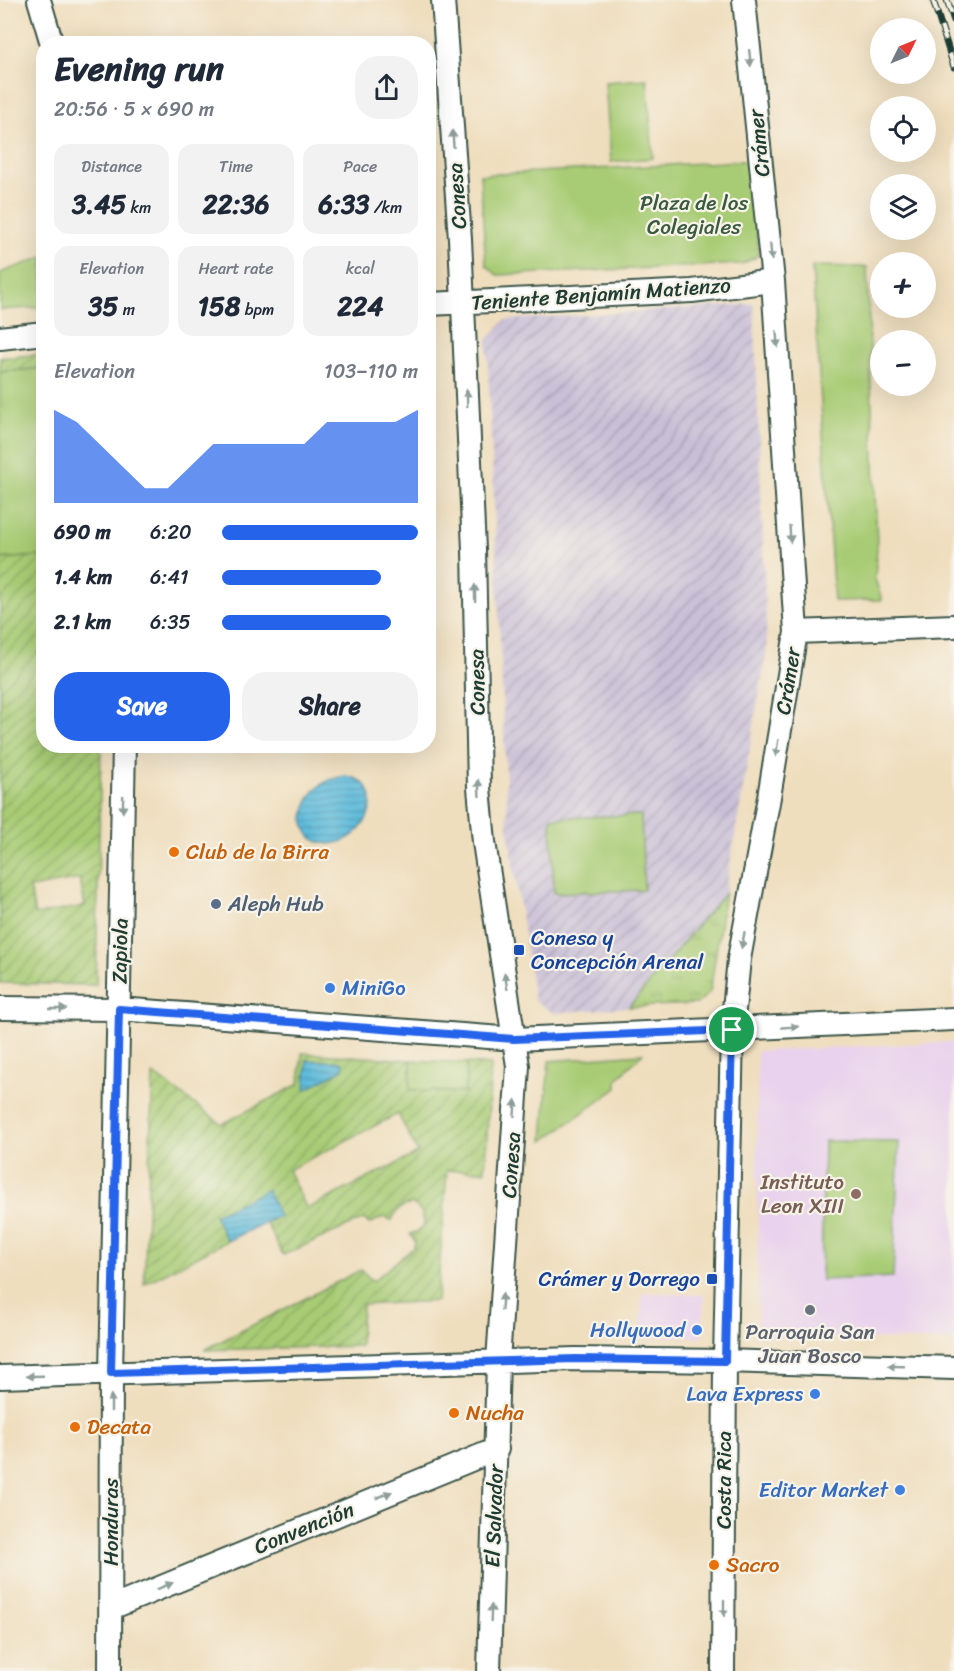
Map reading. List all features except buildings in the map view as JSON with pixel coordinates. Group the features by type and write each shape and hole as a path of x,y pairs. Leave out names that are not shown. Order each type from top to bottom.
{"street":[{"path":"39,0 50,36"},
{"name":"Conesa","path":"443,0 463,303 474,550 479,788 484,842 518,1066 498,1361"},
{"name":"Crámer","path":"725,1361 732,1030 739,959 770,797 796,632 773,281 744,0"},
{"name":"Teniente Benjamín Matienzo","path":"436,304 692,291 773,281"},
{"path":"0,338 36,334"},
{"path":"796,632 954,626"},
{"name":"Zapiola","path":"111,1373 124,753"},
{"path":"0,1008 119,1009 514,1039 954,1019"},
{"path":"0,1377 575,1359 954,1368"},
{"name":"El Salvador","path":"489,1671 498,1361"},
{"name":"Costa Rica","path":"723,1671 725,1361"},
{"name":"Honduras","path":"110,1671 111,1373"},
{"name":"Convención","path":"111,1608 496,1449"}],"shaded area":[{"path":"754,304 767,649 725,893 629,1007 553,1013 534,1000 508,828 487,340 505,320"},
{"name":"Instituto Leon XIII","path":"954,1042 954,1341 758,1336 757,1051"},
{"path":"642,1293 704,1295 702,1337 670,1336 641,1339"}],"green space":[{"path":"647,79 653,158 611,162 605,82"},
{"name":"Plaza de los Colegiales","path":"741,161 753,163 758,249 758,256 742,264 497,275 486,265 480,175"},
{"path":"36,260 36,307 0,310 0,273"},
{"path":"812,266 867,267 877,546 875,579 882,600 834,601"},
{"path":"36,355 36,369 0,372 0,358"},
{"path":"36,369 36,556 0,559 0,372"},
{"path":"36,556 36,753 101,753 96,985 0,983 0,559","holes":["80,879 85,906 35,915 30,888"]},
{"path":"641,815 644,890 554,893 551,818"},
{"path":"725,893 710,992 697,1004 629,1007"},
{"path":"302,1053 411,1060 410,1090 465,1093 467,1063 491,1065 485,1171 447,1170 437,1301 362,1305 360,1346 204,1350 361,1270 373,1281 414,1247 415,1241 410,1234 418,1231 424,1225 423,1216 413,1204 402,1207 392,1220 383,1217 369,1224 364,1219 283,1255 266,1223 279,1216 214,1214 227,1241 144,1284 153,1074 222,1124 299,1084","holes":["398,1114 418,1153 307,1209 288,1170"]},
{"path":"642,1054 617,1079 617,1088 543,1141 549,1061"},
{"path":"411,1060 467,1063 466,1093 410,1090"},
{"path":"824,1141 899,1142 893,1277 821,1280"}],"water":[{"path":"346,776 361,782 369,792 371,804 367,817 359,829 348,838 334,843 319,842 307,832 305,825 305,809 308,801 320,786 338,777"},
{"path":"307,1060 343,1062 343,1069 305,1090"},
{"path":"267,1190 279,1216 227,1241 214,1215"}],"railway":[{"path":"933,0 954,67"},
{"path":"947,0 954,21"}],"place":[{"name":"Club de la Birra","path":"174,852"},
{"name":"Aleph Hub","path":"216,904"},
{"name":"Conesa y Concepción Arenal","path":"519,950"},
{"name":"MiniGo","path":"330,988"},
{"name":"Instituto Leon XIII","path":"856,1194"},
{"name":"Crámer y Dorrego","path":"712,1279"},
{"name":"Parroquia San Juan Bosco","path":"810,1310"},
{"name":"Hollywood","path":"697,1330"},
{"name":"Lava Express","path":"815,1394"},
{"name":"Nucha","path":"454,1413"},
{"name":"Decata","path":"75,1427"},
{"name":"Editor Market","path":"900,1490"},
{"name":"Sacro","path":"714,1565"}],"route":[{"path":"119,1009 514,1039 732,1030 725,1361 575,1359 111,1373 119,1009"}]}
